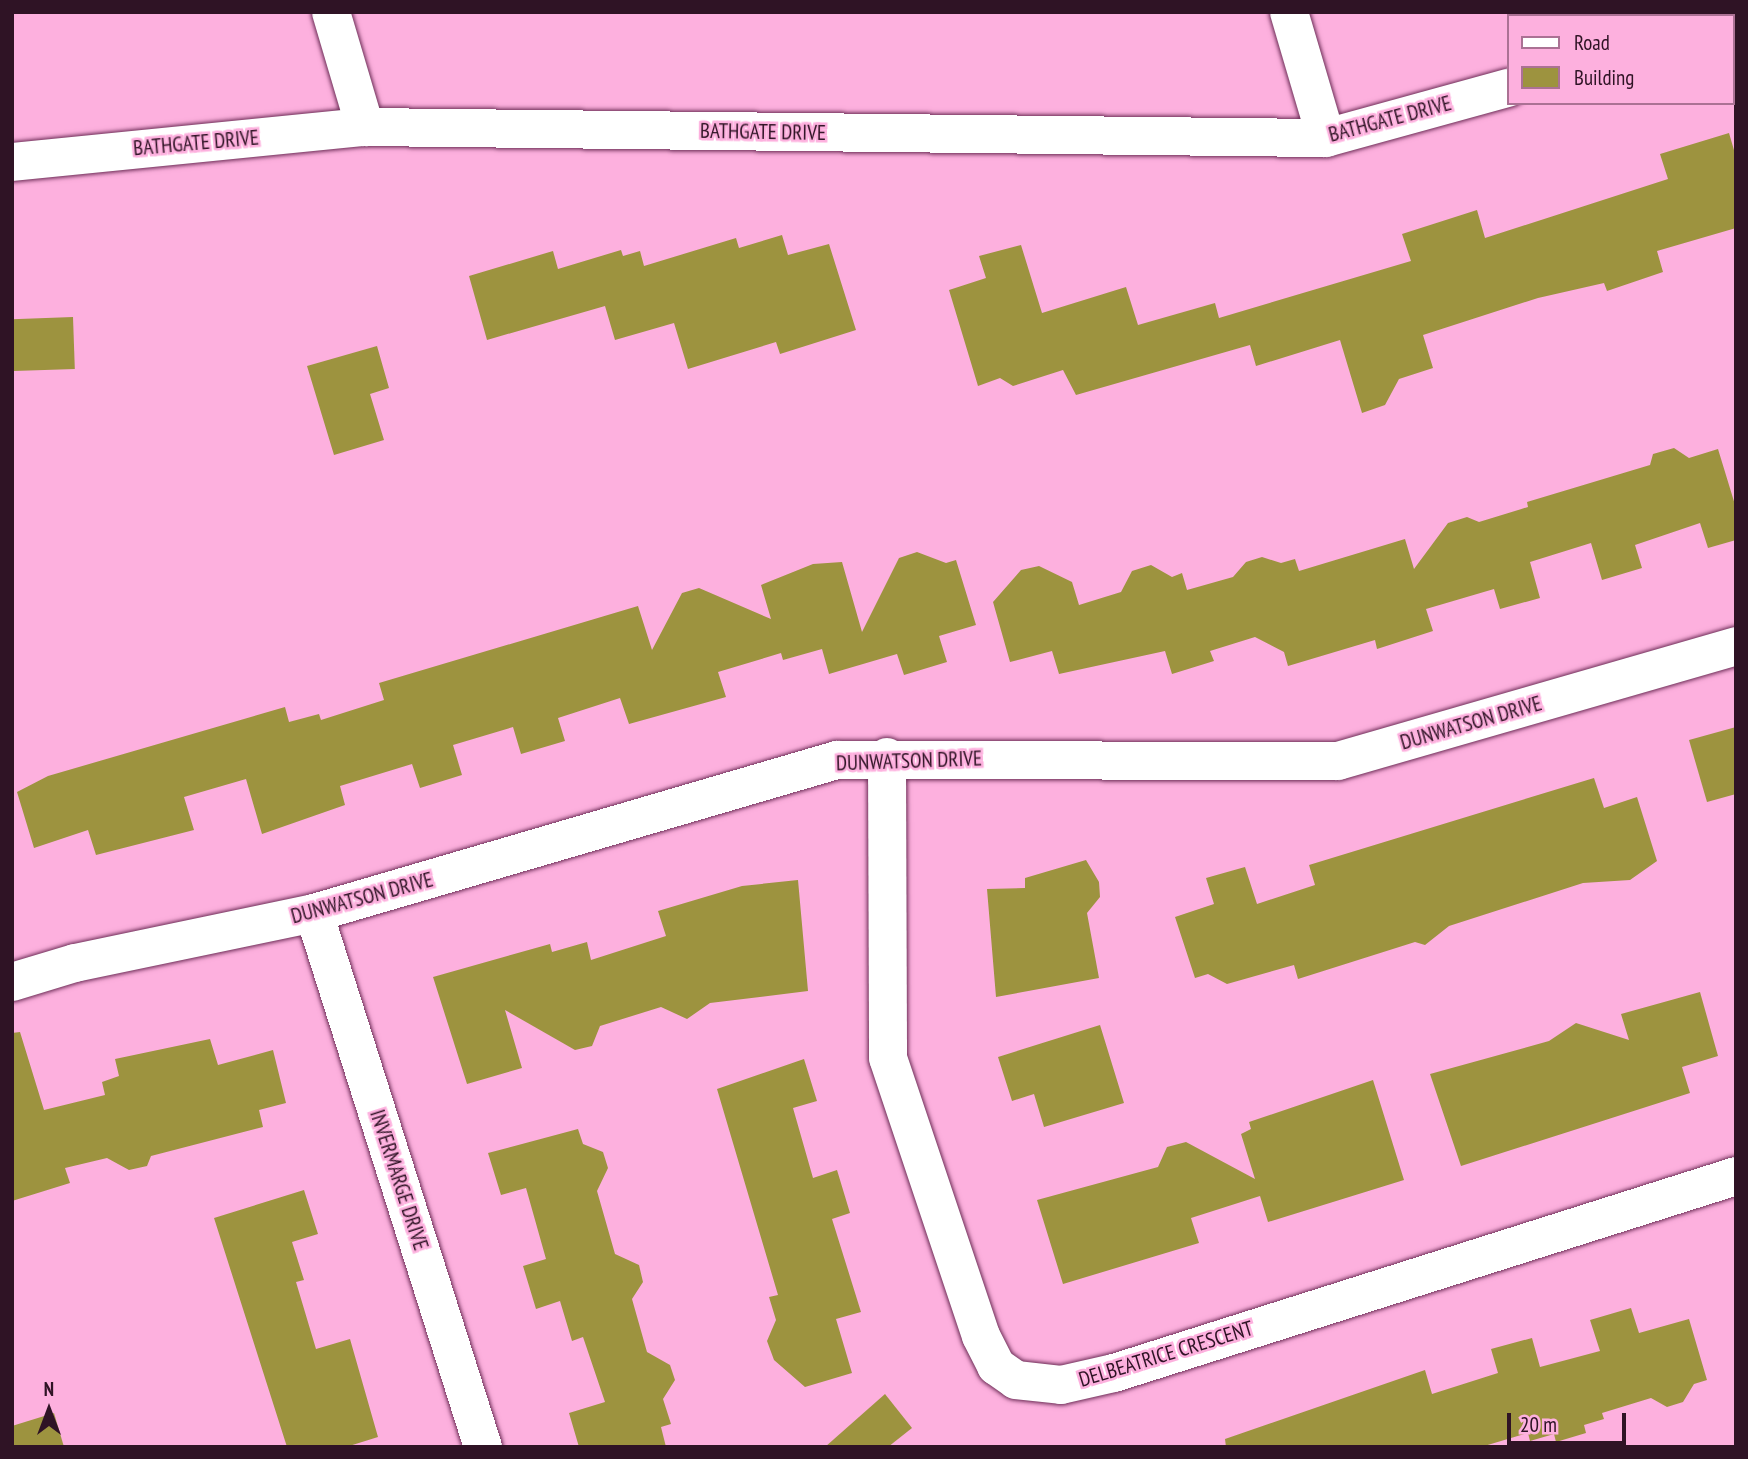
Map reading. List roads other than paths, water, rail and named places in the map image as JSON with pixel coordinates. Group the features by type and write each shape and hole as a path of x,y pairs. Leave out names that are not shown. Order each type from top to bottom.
{"street":[{"path":"331,12 365,127"},
{"path":"1289,12 1326,138"},
{"name":"BATHGATE DRIVE","path":"12,162 365,127 1326,138 1506,89"},
{"name":"DUNWATSON DRIVE","path":"12,982 314,913 837,760 887,757 1338,761 1736,646"},
{"name":"DELBEATRICE CRESCENT","path":"887,757 888,1058 981,1336 996,1366 1016,1380 1061,1385 1114,1373 1736,1176"},
{"name":"INVERMARGE DRIVE","path":"314,913 483,1447"}]}
